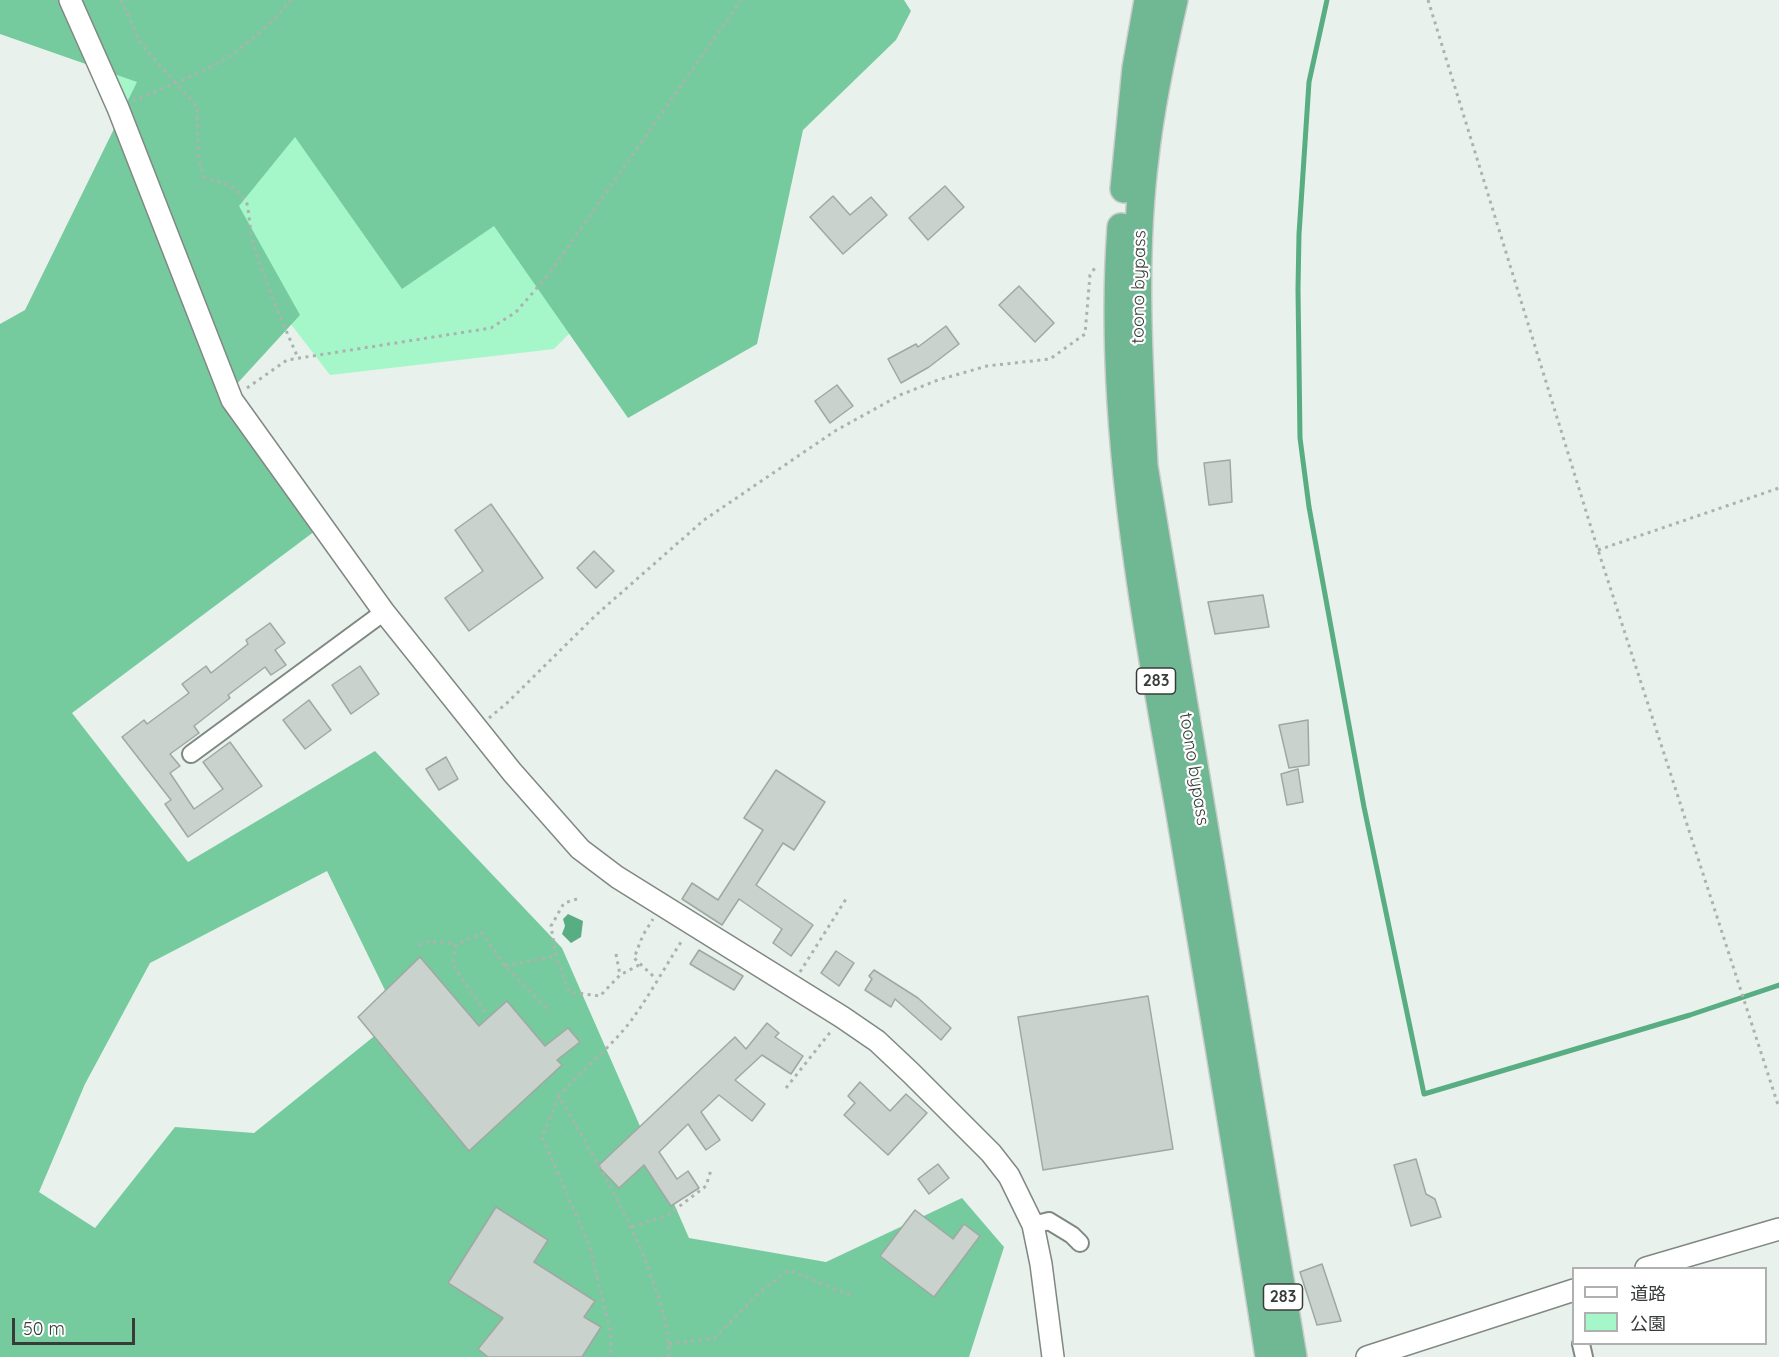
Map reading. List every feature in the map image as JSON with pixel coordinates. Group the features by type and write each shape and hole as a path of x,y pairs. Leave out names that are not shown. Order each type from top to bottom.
{"highway":[{"name":"toono bypass","path":"1148,0 1136,68 1126,154 1119,249 1118,333 1125,471 1149,638 1182,761 1293,1357"},
{"name":"toono bypass","path":"1174,0 1159,68 1145,157 1138,246 1137,332 1144,466 1226,1082 1269,1357"}],"street":[{"path":"70,0 118,108 232,400 384,612 476,728 580,849 617,877 877,1041 991,1153 1009,1176 1033,1225 1041,1264 1053,1357"},
{"path":"191,754 384,612"},
{"path":"1033,1225 1049,1221 1072,1235 1080,1243"},
{"path":"1653,1267 1779,1229"},
{"path":"1367,1357 1572,1296"}],"path":[{"path":"121,0 141,44 197,107 198,157 204,177 234,187 248,204 253,244 297,358"},
{"path":"118,108 204,70 239,49 271,23 291,0"},
{"path":"232,400 287,360 491,328 516,312 549,274 741,0"},
{"path":"1428,0 1598,550 1779,1108"},
{"path":"476,728 507,703 596,615 704,520 836,431 900,395 938,380 987,366 1050,359 1085,334 1090,275 1099,263 1119,249"},
{"path":"1598,550 1779,488"},
{"path":"578,899 564,903 551,926 556,956 569,992 600,996 620,975 641,964"},
{"path":"791,986 846,899"},
{"path":"653,976 634,958 643,935 662,905"},
{"path":"611,1357 611,1334 590,1247 542,1137 559,1096 599,1057 633,1018 692,925"},
{"path":"419,945 429,941 456,944 482,933 505,966 550,1012"},
{"path":"456,944 453,965 485,1012"},
{"path":"615,954 620,975"},
{"path":"505,966 556,956"},
{"path":"786,1088 842,1017"},
{"path":"559,1096 632,1227 662,1304 669,1357"},
{"path":"632,1227 668,1215 706,1185 711,1170"},
{"path":"669,1344 715,1338 761,1291 789,1270 850,1295"}],"green space":[{"path":"42,0 849,0 872,28 554,349 330,375"}],"shaded area":[{"path":"0,0 904,0 911,11 896,40 803,130 757,344 628,418 494,226 402,289 295,137 239,206 300,315 223,399 315,531 72,713 188,862 375,751 562,948 689,1238 826,1262 962,1198 1004,1247 969,1357 0,1357 0,324 25,310 137,82 0,34","holes":["327,871 398,1017 254,1133 175,1127 95,1228 39,1192 85,1084 150,963"]},
{"path":"568,914 583,921 581,937 571,943 562,934 565,926 563,919"}],"building":[{"path":"945,186 964,207 928,240 909,218"},
{"path":"833,196 850,215 871,197 887,215 843,254 810,217"},
{"path":"1019,286 1054,323 1035,342 999,305"},
{"path":"946,326 959,344 929,367 901,383 888,359 916,344 918,347"},
{"path":"837,385 853,406 830,423 815,401"},
{"path":"1230,460 1232,502 1209,505 1204,463"},
{"path":"491,504 543,578 469,631 445,598 483,571 455,530"},
{"path":"594,551 614,571 596,588 577,568"},
{"path":"1263,595 1269,627 1215,634 1208,602"},
{"path":"270,623 285,643 275,650 286,665 271,675 265,667 228,695 230,698 194,726 199,733 170,754 180,766 170,773 194,809 223,789 203,762 230,742 262,786 188,837 165,804 171,800 122,737 144,720 147,724 189,693 182,684 206,666 211,673 248,644 246,640"},
{"path":"360,666 379,694 351,714 332,685"},
{"path":"309,700 331,730 305,749 283,720"},
{"path":"1308,720 1309,765 1289,768 1279,725"},
{"path":"446,757 458,779 439,790 426,769"},
{"path":"1298,769 1303,802 1287,805 1281,774"},
{"path":"776,770 825,802 794,850 783,843 756,885 813,925 791,956 773,943 782,929 739,899 722,925 682,899 692,883 718,900 763,830 744,818"},
{"path":"699,950 743,976 734,990 690,964"},
{"path":"836,951 854,963 839,986 821,973"},
{"path":"420,957 479,1026 507,1001 545,1046 568,1028 580,1042 557,1060 562,1065 469,1151 358,1017"},
{"path":"874,970 918,998 951,1028 941,1040 895,999 891,1007 865,990 872,979 869,976"},
{"path":"1148,996 1173,1149 1043,1170 1018,1017"},
{"path":"767,1023 779,1033 775,1037 803,1056 791,1074 762,1055 735,1080 765,1104 752,1121 719,1095 701,1112 720,1140 706,1150 688,1124 659,1152 677,1179 688,1171 699,1188 671,1206 644,1165 619,1188 598,1166 735,1037 746,1049"},
{"path":"860,1082 890,1111 906,1094 927,1113 888,1155 844,1115 855,1103 848,1096"},
{"path":"1416,1159 1426,1194 1435,1199 1441,1217 1411,1226 1394,1165"},
{"path":"938,1164 949,1178 929,1194 918,1179"},
{"path":"496,1207 548,1240 534,1262 595,1301 584,1317 601,1327 582,1357 488,1357 478,1349 503,1318 448,1283"},
{"path":"915,1210 953,1239 964,1224 980,1236 934,1297 880,1256"},
{"path":"1322,1264 1341,1321 1317,1325 1300,1272"}],"waterway":[{"path":"1327,0 1309,82 1299,234 1300,438 1309,507 1364,807 1424,1094 1690,1015 1779,985"}]}
